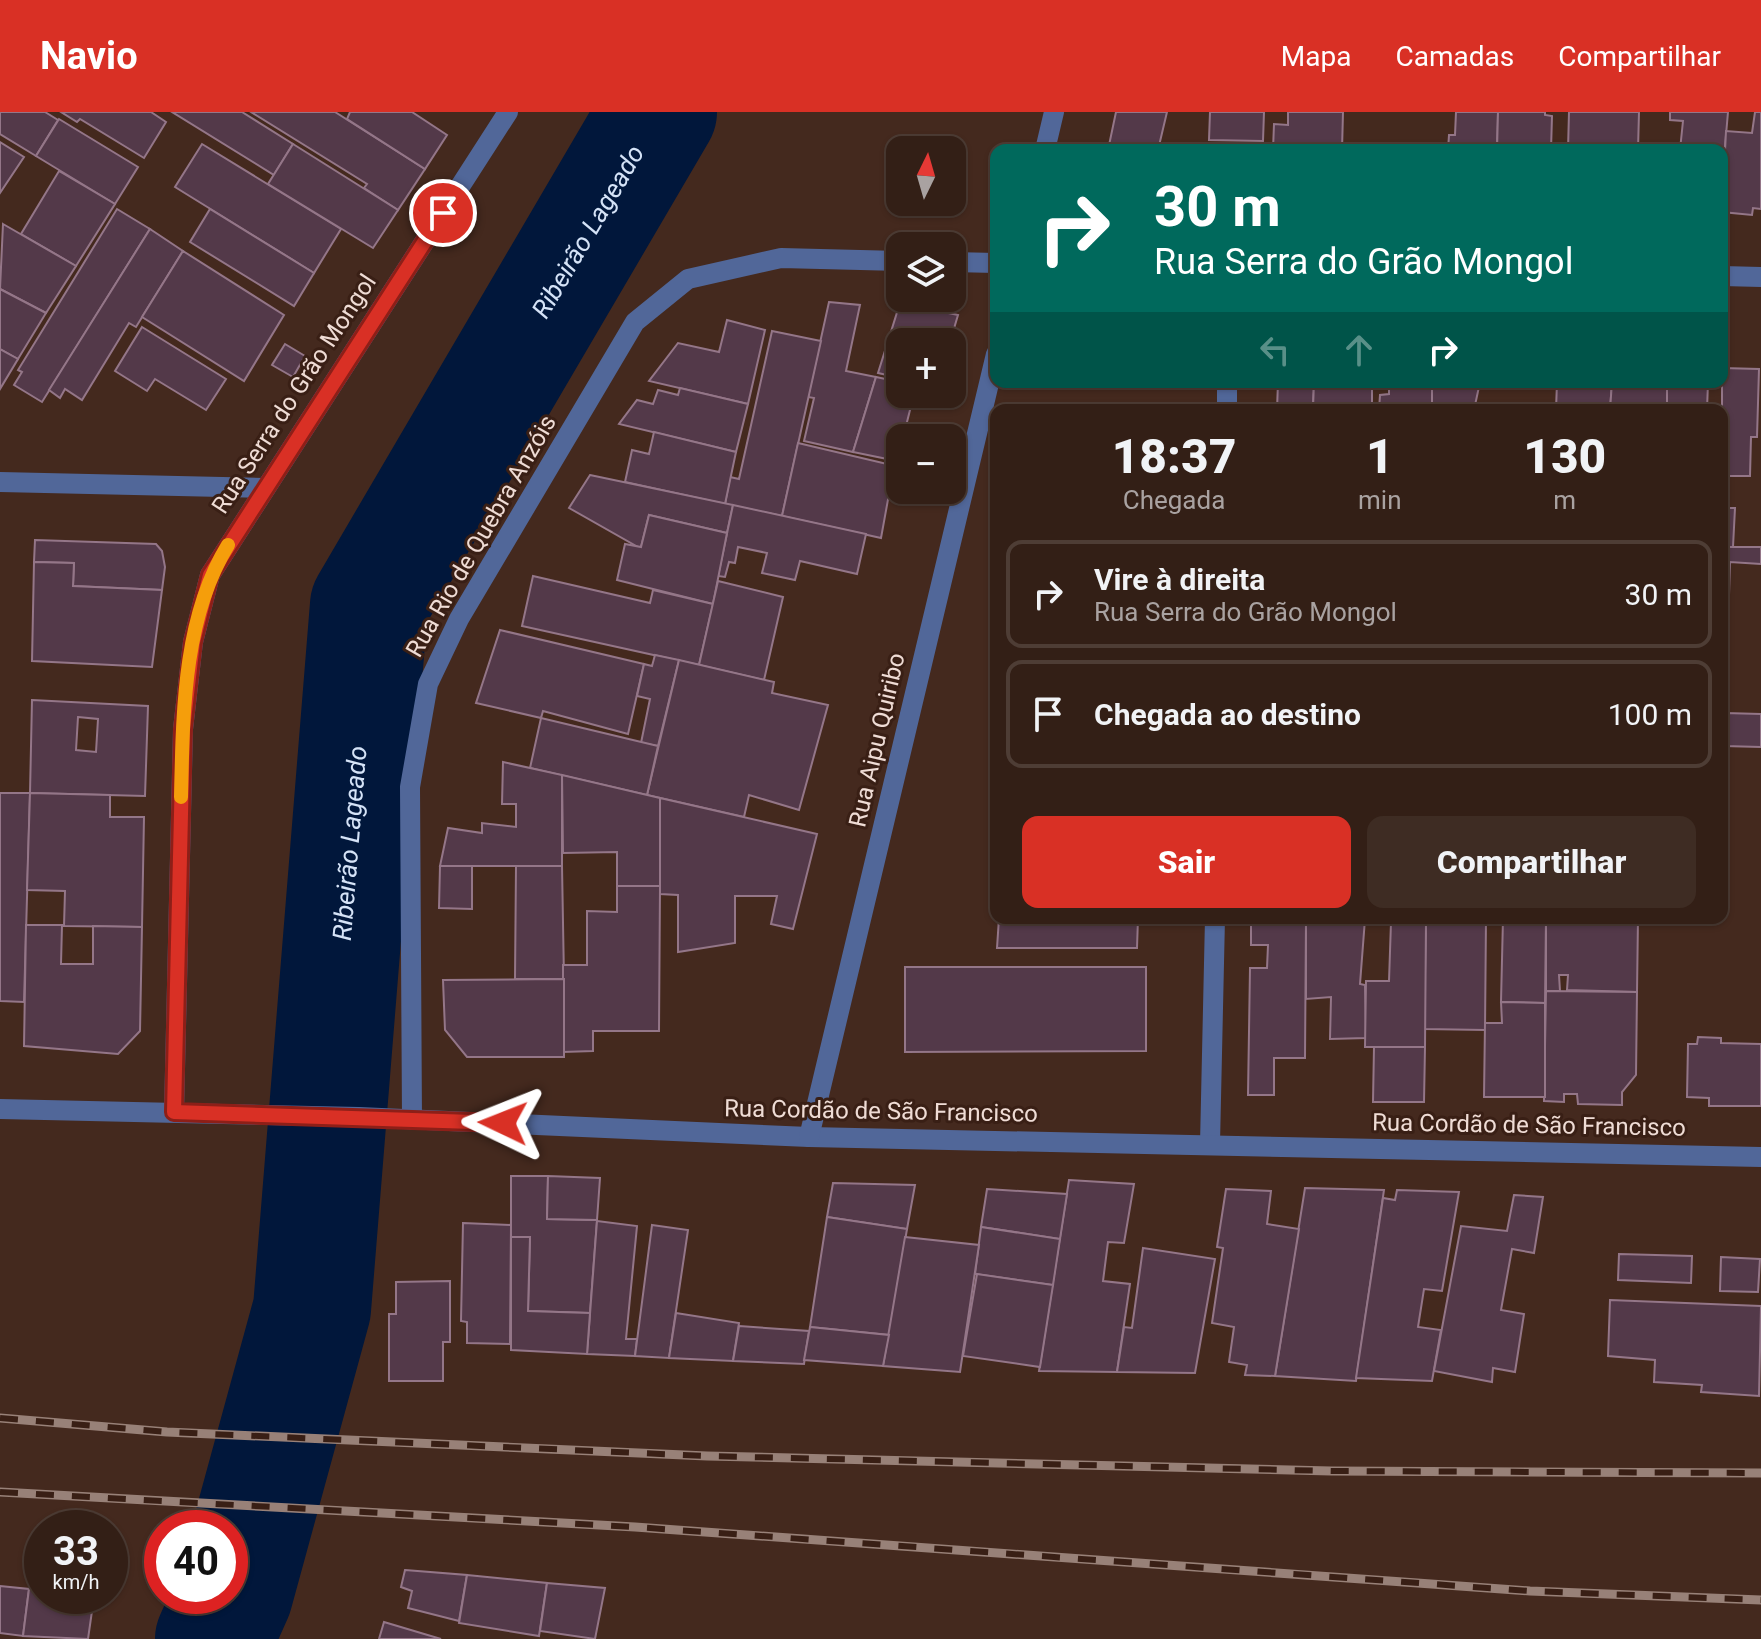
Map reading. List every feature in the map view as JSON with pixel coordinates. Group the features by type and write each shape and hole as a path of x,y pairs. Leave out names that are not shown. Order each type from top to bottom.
{"street":[{"name":"Rua Serra do Grão Mongol","path":"174,1112 183,729 193,642 210,575 508,112"},
{"path":"1046,144 1054,112"},
{"name":"Rua Rio de Quebra Anzóis","path":"412,1120 410,787 428,684 459,619 635,322 688,279 781,258 886,261"},
{"path":"966,262 990,263"},
{"path":"1728,276 1761,277"},
{"name":"Rua Aipu Quiribo","path":"809,1137 990,379"},
{"path":"0,482 264,488"},
{"path":"1210,1144 1215,924"},
{"name":"Rua Cordão de São Francisco","path":"0,1109 359,1117 809,1137 1761,1157"}],"building":[{"path":"0,112 45,112 58,120 36,156 0,134"},
{"path":"61,112 151,112 166,122 144,158 80,119 77,122"},
{"path":"172,112 242,112 293,144 274,175"},
{"path":"251,112 335,112 425,169 398,210 364,188 367,184"},
{"path":"350,112 412,112 447,135 425,169 347,119"},
{"path":"1116,112 1167,112 1159,144 1109,144"},
{"path":"1210,112 1264,112 1263,141 1209,140"},
{"path":"1288,112 1343,112 1342,144 1273,144 1274,124 1288,125"},
{"path":"1456,112 1498,112 1497,144 1448,144 1449,135 1455,135"},
{"path":"1498,112 1545,112 1545,115 1552,116 1551,144 1497,144"},
{"path":"1569,112 1639,112 1638,144 1568,144"},
{"path":"1670,112 1728,112 1725,144 1681,144 1683,121 1670,120"},
{"path":"1755,112 1761,112 1761,209 1753,208 1752,215 1728,213 1726,131 1752,133"},
{"path":"59,119 138,167 115,204 36,156"},
{"path":"0,142 24,157 0,193"},
{"path":"202,144 341,229 314,273 175,187"},
{"path":"293,144 398,210 373,248 268,184"},
{"path":"59,171 115,204 76,266 21,234"},
{"path":"117,209 150,229 42,402 14,385 22,372 18,370"},
{"path":"210,209 314,273 294,306 190,242"},
{"path":"3,224 76,266 46,313 0,289"},
{"path":"150,229 183,251 136,327 129,323 82,400 65,389 60,398 49,390"},
{"path":"183,251 284,315 244,381 142,317"},
{"path":"0,289 46,313 18,359 0,349"},
{"path":"829,302 860,305 846,371 876,377 853,452 804,441 814,398 808,397"},
{"path":"897,312 958,315 954,328 892,328"},
{"path":"727,320 765,330 748,404 649,381 678,343 719,352"},
{"path":"142,327 226,379 206,410 155,379 147,391 115,371"},
{"path":"772,331 821,341 782,516 725,504 730,477 739,479"},
{"path":"285,344 305,356 293,377 272,365"},
{"path":"886,348 886,375 878,373"},
{"path":"0,349 18,359 0,389"},
{"path":"1728,368 1759,369 1757,437 1751,437 1750,476 1728,476 1728,404 1722,404 1722,388 1728,388"},
{"path":"876,377 886,379 886,408 910,408 906,424 886,424 886,459 853,452"},
{"path":"680,388 748,404 736,452 619,424 637,400 653,404 658,390 678,395"},
{"path":"1278,388 1314,388 1313,404 1277,404"},
{"path":"1314,388 1372,388 1372,404 1313,404"},
{"path":"1389,388 1432,388 1432,404 1379,404 1380,395 1389,394"},
{"path":"1432,388 1479,388 1475,404 1432,404"},
{"path":"1557,388 1612,388 1610,404 1556,404"},
{"path":"1612,388 1667,388 1667,404 1610,404"},
{"path":"1667,388 1708,388 1707,404 1667,404"},
{"path":"654,432 736,452 725,504 625,482 632,450 649,454"},
{"path":"798,443 886,464 887,504 881,538 782,516"},
{"path":"590,475 733,505 727,533 649,515 641,547 638,547 569,508"},
{"path":"733,505 866,534 857,574 800,561 795,580 762,573 767,553 738,547 735,563 729,562 725,577 718,576"},
{"path":"1728,508 1735,508 1733,547 1728,547"},
{"path":"649,515 727,533 713,604 617,580 625,544 641,547"},
{"path":"35,540 156,544 162,551 165,567 162,590 73,586 74,563 34,562"},
{"path":"1728,547 1761,547 1761,564 1730,562 1729,595"},
{"path":"34,562 74,563 73,586 162,590 152,667 32,661"},
{"path":"533,576 650,603 653,590 713,604 699,665 522,626"},
{"path":"718,581 783,597 764,680 699,665"},
{"path":"500,630 644,664 628,734 543,711 541,718 476,703"},
{"path":"655,655 679,660 658,746 641,743 650,699 637,696 644,664 652,666"},
{"path":"679,660 774,682 772,693 828,705 799,810 749,795 744,817 647,795"},
{"path":"32,700 148,706 145,796 30,793","holes":["78,717 98,719 96,752 76,750"]},
{"path":"1728,713 1761,714 1761,747 1728,746"},
{"path":"541,718 658,746 647,795 530,768"},
{"path":"503,762 562,775 562,866 440,866 448,828 482,833 482,823 516,827 516,804 502,804"},
{"path":"562,775 660,798 660,886 617,886 617,852 563,853"},
{"path":"0,793 30,793 24,1002 0,1001"},
{"path":"30,793 110,795 110,817 144,817 142,927 64,926 65,891 27,890"},
{"path":"660,798 817,834 793,929 771,924 777,896 735,896 735,943 678,952 678,895 660,894"},
{"path":"440,866 472,866 472,909 439,908"},
{"path":"516,866 562,866 564,979 515,979"},
{"path":"617,886 660,886 659,1031 593,1031 593,1051 563,1052 563,965 587,965 587,911 617,912"},
{"path":"999,924 1138,924 1137,948 997,948"},
{"path":"1251,924 1306,924 1305,1058 1274,1058 1274,1095 1248,1095 1250,968 1267,968 1268,945 1251,945"},
{"path":"1306,924 1365,924 1360,984 1365,985 1366,1038 1330,1039 1331,997 1306,999"},
{"path":"1391,924 1426,924 1425,1047 1365,1047 1366,981 1389,981"},
{"path":"1426,924 1486,924 1485,1030 1424,1029"},
{"path":"1503,924 1546,924 1545,1003 1501,1002"},
{"path":"1546,924 1638,924 1637,992 1567,990 1568,975 1559,975 1560,991 1546,991"},
{"path":"26,925 62,925 61,964 93,964 93,926 142,927 140,1031 118,1054 24,1046"},
{"path":"905,967 1146,967 1146,1051 905,1052"},
{"path":"564,979 564,1057 467,1057 445,1030 443,980"},
{"path":"1546,991 1637,992 1636,1075 1622,1092 1622,1105 1578,1104 1577,1094 1564,1094 1564,1102 1544,1101"},
{"path":"1501,1002 1545,1003 1545,1097 1484,1097 1485,1023 1502,1023"},
{"path":"1698,1037 1721,1038 1721,1043 1761,1044 1761,1106 1709,1106 1709,1098 1687,1097 1688,1044 1697,1044"},
{"path":"1374,1047 1425,1047 1424,1102 1373,1102"},
{"path":"511,1176 548,1176 547,1219 597,1220 590,1313 528,1311 530,1237 511,1237"},
{"path":"548,1176 600,1178 597,1220 547,1219"},
{"path":"1069,1180 1134,1184 1124,1243 1108,1242 1103,1281 1130,1284 1117,1372 1039,1371"},
{"path":"833,1183 915,1185 907,1229 827,1217"},
{"path":"1305,1188 1384,1190 1356,1381 1275,1376"},
{"path":"987,1189 1067,1194 1060,1239 981,1227"},
{"path":"1226,1189 1271,1191 1267,1224 1299,1229 1275,1376 1245,1375 1247,1365 1229,1362 1234,1327 1212,1323 1223,1248 1217,1247"},
{"path":"1397,1190 1459,1192 1442,1291 1424,1289 1418,1327 1441,1330 1432,1381 1356,1378 1383,1198 1395,1200"},
{"path":"1514,1195 1543,1197 1534,1253 1512,1249 1501,1310 1524,1314 1515,1372 1493,1368 1492,1382 1434,1371 1461,1226 1507,1231"},
{"path":"827,1217 907,1229 889,1335 810,1327"},
{"path":"597,1221 637,1226 626,1339 637,1339 635,1356 587,1354"},
{"path":"463,1223 511,1225 510,1344 467,1343 467,1322 461,1321"},
{"path":"652,1225 688,1230 669,1358 635,1356"},
{"path":"981,1227 1060,1239 1053,1285 975,1274"},
{"path":"511,1237 530,1237 528,1311 590,1313 587,1354 511,1350"},
{"path":"905,1237 979,1245 960,1372 883,1366"},
{"path":"1143,1248 1215,1259 1195,1373 1117,1372 1124,1327 1132,1328"},
{"path":"1619,1254 1692,1256 1691,1283 1618,1280"},
{"path":"1721,1257 1760,1259 1758,1292 1720,1291"},
{"path":"977,1274 1053,1285 1040,1367 963,1356"},
{"path":"450,1281 450,1342 443,1342 443,1381 389,1381 389,1314 396,1314 396,1282"},
{"path":"1610,1300 1761,1306 1759,1396 1701,1392 1702,1385 1654,1382 1655,1360 1608,1356"},
{"path":"676,1313 739,1323 733,1361 669,1358"},
{"path":"739,1326 809,1331 804,1364 733,1361"},
{"path":"810,1327 889,1335 883,1366 804,1360"},
{"path":"405,1570 467,1575 459,1621 408,1608 412,1591 401,1587"},
{"path":"467,1575 547,1583 539,1636 459,1623"},
{"path":"547,1583 605,1588 595,1639 540,1631"},
{"path":"0,1586 24,1588 23,1636 0,1633"},
{"path":"26,1614 92,1614 88,1639 23,1636"},
{"path":"384,1622 441,1639 379,1639"}],"waterway":[{"name":"Ribeirão Lageado","path":"214,1639 234,1594 312,1309 369,605 658,112"}],"railway":[{"path":"0,1418 167,1432 707,1456 1331,1471 1761,1473"},
{"path":"0,1492 635,1527 1530,1591 1761,1600"}],"slow traffic":[{"path":"181,797 183,729 193,642 210,575 228,545"}],"route":[{"path":"443,213 210,575 193,642 183,729 174,1112 503,1123"}]}
